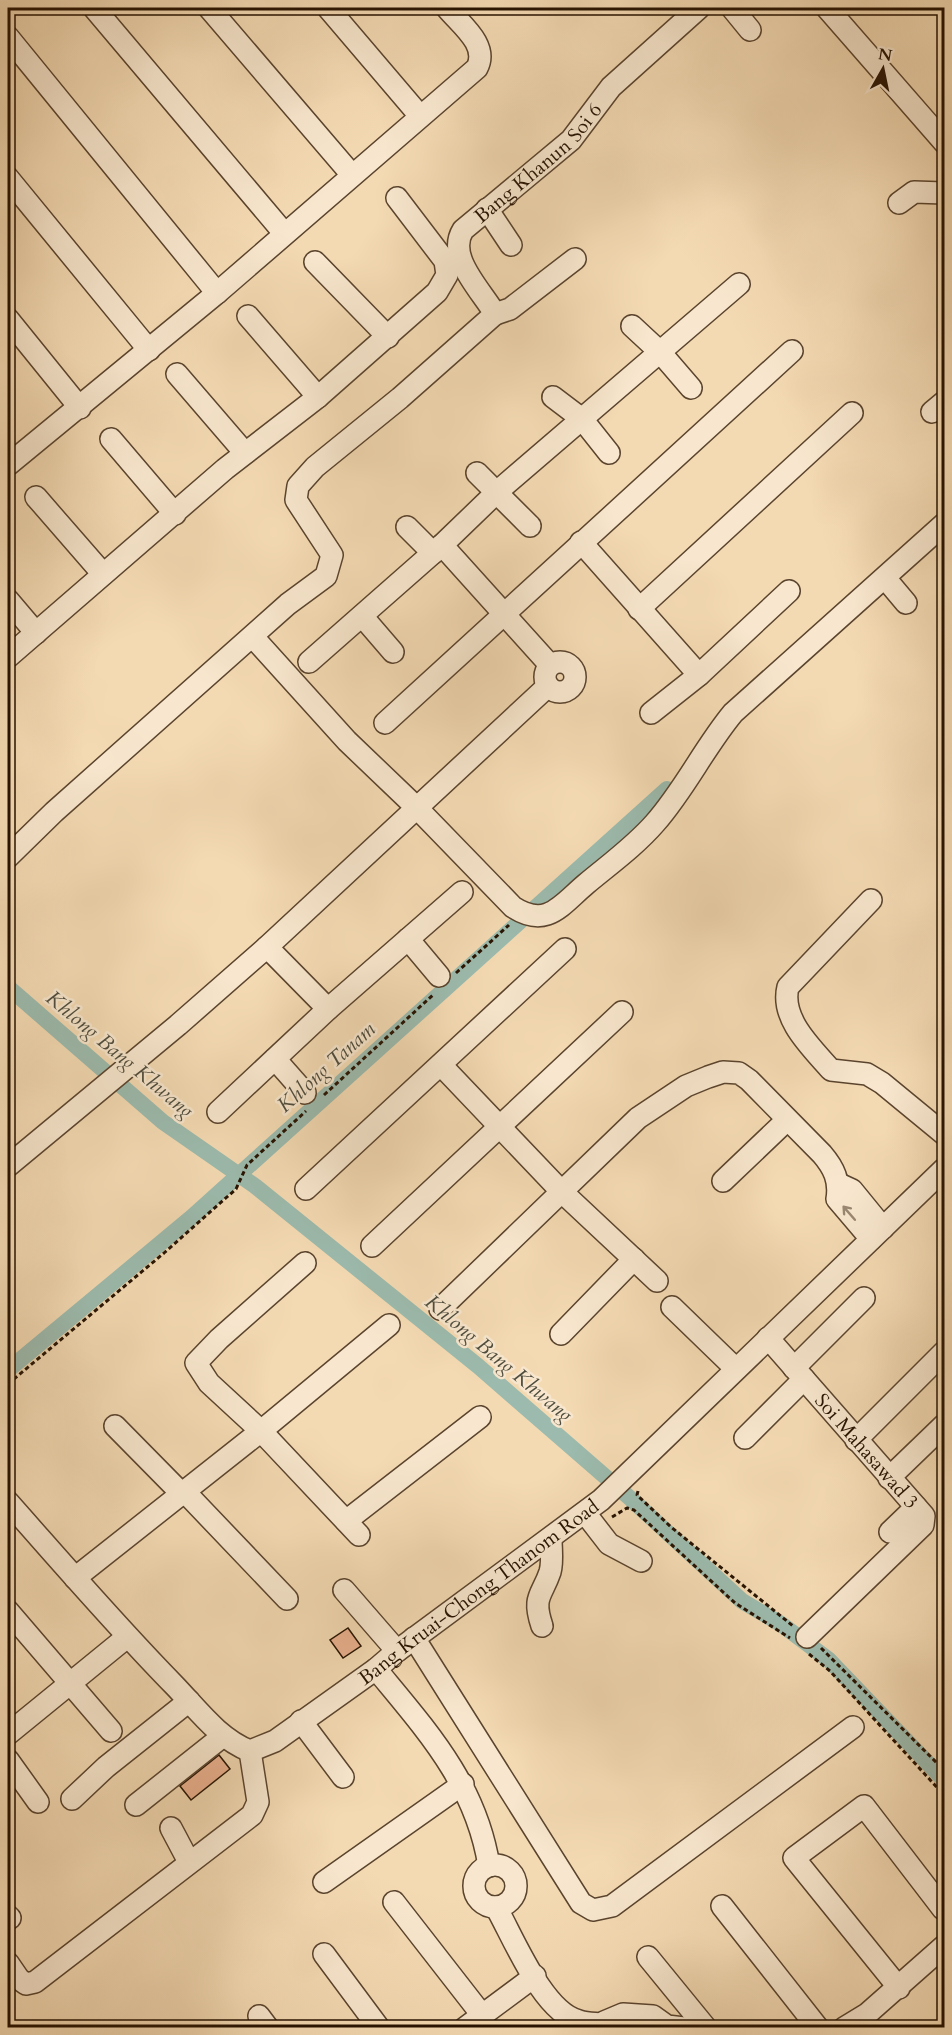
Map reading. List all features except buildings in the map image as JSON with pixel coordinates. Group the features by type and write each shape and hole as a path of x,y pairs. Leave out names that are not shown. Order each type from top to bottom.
{"street":[{"path":"94,8 284,233"},
{"path":"209,8 352,175"},
{"path":"328,8 420,116"},
{"path":"9,461 80,408 217,293 477,68 482,58 480,47 447,8"},
{"name":"Bang Khanun Soi 6","path":"495,314 459,256 458,246 463,230 571,140 611,87 699,8"},
{"path":"732,8 750,30"},
{"path":"827,8 945,142"},
{"path":"8,37 217,293"},
{"path":"8,178 148,350"},
{"path":"899,203 914,192 945,193"},
{"path":"8,657 245,453 318,397 438,292 447,275 441,253 397,198"},
{"path":"487,208 512,245"},
{"path":"8,856 103,768 253,638 288,604 326,576 332,555 296,500 298,486 309,474 495,314 518,303 575,259"},
{"path":"315,262 388,337"},
{"path":"309,662 437,549 498,491 738,284"},
{"path":"248,316 318,397"},
{"path":"8,319 80,408"},
{"path":"632,326 660,352 690,388"},
{"path":"385,723 792,351"},
{"path":"177,374 245,453"},
{"path":"553,397 582,419 609,453"},
{"path":"639,609 852,413"},
{"path":"111,439 175,514"},
{"path":"477,473 498,491 530,526"},
{"path":"36,497 103,574"},
{"path":"253,638 347,741 417,808 513,907 526,915 551,914 655,823 680,790 715,734 733,713 945,524"},
{"path":"407,526 437,549 506,614 550,665"},
{"path":"581,542 699,675"},
{"path":"885,578 906,603"},
{"path":"651,714 699,675 789,591"},
{"path":"8,600 36,633"},
{"path":"362,616 393,652"},
{"path":"555,662 567,663 572,667 575,678 569,689 552,690 548,686 544,675 550,665 555,662"},
{"path":"8,1166 178,1025 267,947 548,686"},
{"path":"218,1112 328,1009 462,892"},
{"path":"871,900 788,987 785,998 788,1008 801,1036 831,1070 867,1074 882,1083 945,1134"},
{"path":"408,939 444,980"},
{"path":"267,947 328,1009"},
{"path":"306,1190 565,950"},
{"path":"372,1246 622,1012"},
{"path":"275,1059 310,1101"},
{"path":"441,1065 561,1191 657,1281"},
{"path":"440,1309 638,1118 686,1086 723,1072 739,1073 749,1080 830,1163 839,1184 852,1190 877,1234"},
{"path":"723,1182 787,1120"},
{"name":"Bang Kruai-Chong Thanom Road","path":"250,1751 275,1741 376,1669 414,1638 590,1509 945,1169"},
{"path":"561,1334 634,1259"},
{"path":"305,1263 219,1339 196,1363 209,1383 261,1431 352,1528 480,1417"},
{"path":"745,1438 864,1298"},
{"path":"672,1307 736,1369"},
{"path":"75,1578 261,1431 389,1324"},
{"name":"Soi Mahasawad 3","path":"768,1338 924,1516 923,1526 801,1642"},
{"path":"856,1440 945,1352"},
{"path":"889,1478 945,1425"},
{"path":"115,1426 287,1599"},
{"path":"8,1502 127,1637 223,1736 231,1744 250,1751 258,1802 252,1815 35,1982 26,1983 19,1979 8,1963"},
{"path":"890,1532 916,1507"},
{"path":"590,1509 609,1544 641,1561"},
{"path":"542,1626 537,1606 542,1586 549,1575 552,1564 550,1539"},
{"path":"344,1590 397,1651"},
{"path":"8,1611 111,1731"},
{"path":"8,1734 127,1637"},
{"path":"414,1638 581,1903 593,1910 612,1906 852,1727"},
{"path":"376,1669 427,1731 463,1784 484,1838 489,1866"},
{"path":"72,1799 106,1767 189,1701"},
{"path":"301,1721 343,1777"},
{"path":"136,1805 223,1736"},
{"path":"8,1760 38,1802"},
{"path":"324,1882 463,1784"},
{"path":"899,1988 794,1858 864,1806 943,1909"},
{"path":"171,1828 189,1862"},
{"path":"496,1865 509,1871 515,1883 513,1896 503,1905 496,1907 490,1907 478,1900 473,1887 477,1874 489,1866 496,1865"},
{"path":"394,1902 473,2021 535,1976"},
{"path":"722,1906 818,2028"},
{"path":"496,1907 553,2006 579,2021 610,2025 623,2014 653,2016 671,2027"},
{"path":"844,2028 867,2014 945,1946"},
{"path":"324,1954 378,2028"},
{"path":"648,1957 706,2028"}],"path":[{"path":"8,1384 164,1253 236,1189 247,1165 310,1101 516,918"},
{"path":"628,1473 641,1480 637,1495 801,1642 945,1795"},
{"path":"590,1509 608,1518 627,1508 634,1510 735,1603 801,1642 828,1654 945,1770"}],"waterway":[{"name":"Khlong Tanam","path":"8,1370 192,1217 667,789"},
{"name":"Khlong Bang Khwang","path":"8,987 163,1122 255,1186 478,1366 631,1499 742,1601 781,1624 829,1660 944,1780"}]}
